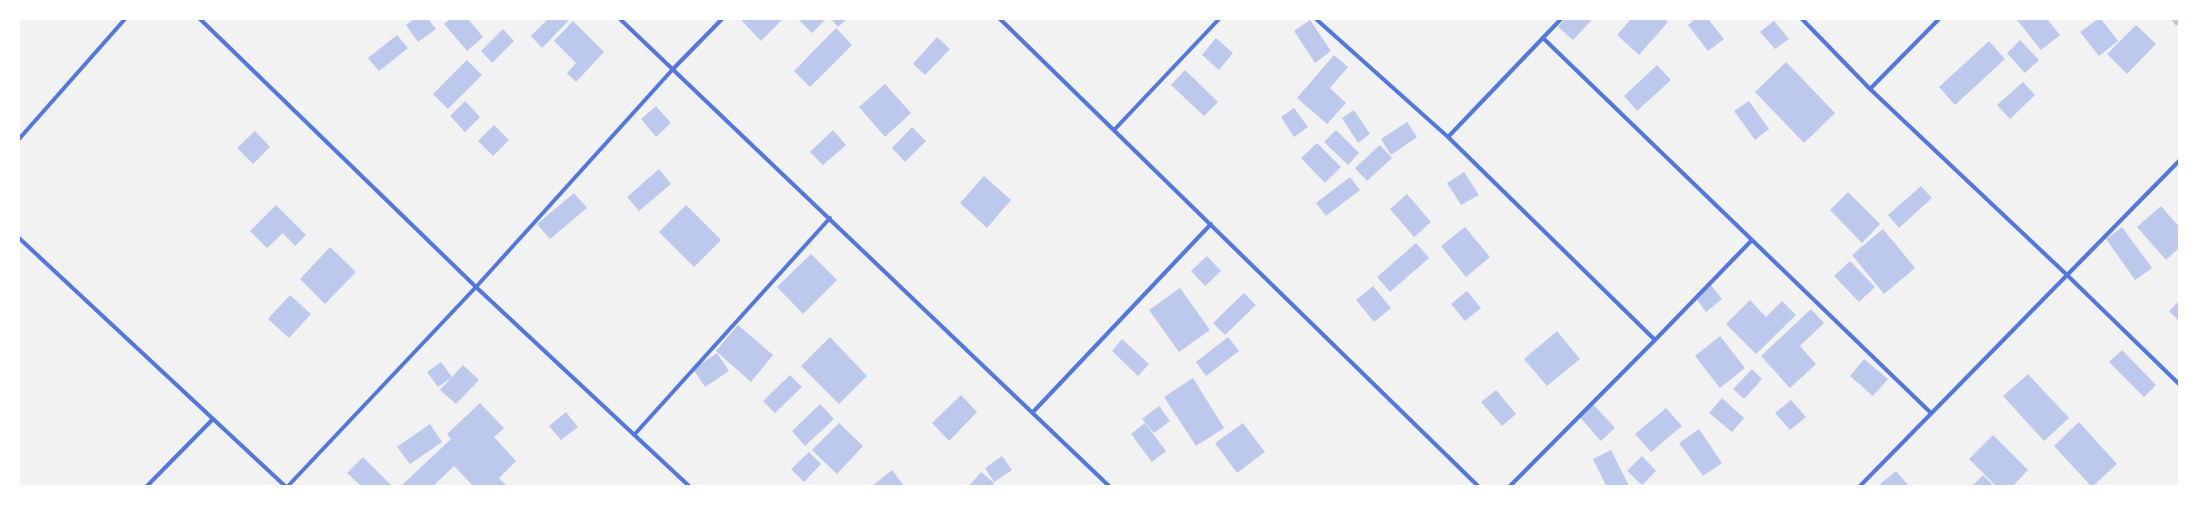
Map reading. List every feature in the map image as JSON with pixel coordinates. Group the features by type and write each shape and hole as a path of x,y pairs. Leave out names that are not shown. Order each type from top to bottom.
{"street":[{"path":"19,139 125,19"},
{"path":"200,19 476,287 689,486"},
{"path":"620,19 1109,486"},
{"path":"19,238 287,486 476,287 673,69 722,19"},
{"path":"1000,19 1115,129 1478,486"},
{"path":"1115,129 1219,19"},
{"path":"1316,19 1448,137 1655,340"},
{"path":"1448,137 1561,19"},
{"path":"1802,19 1870,89 2066,274 2179,384"},
{"path":"1870,89 1939,19"},
{"path":"1543,38 1931,413"},
{"path":"1860,486 2066,274 2179,161"},
{"path":"634,435 830,218"},
{"path":"1033,412 1211,224"},
{"path":"1510,486 1752,240"},
{"path":"147,486 213,419"}],"building":[{"path":"414,19 428,19 436,29 418,42 406,25"},
{"path":"450,19 468,19 483,37 467,51 444,24"},
{"path":"548,19 569,20 542,48 531,36"},
{"path":"744,19 783,19 761,41 742,21"},
{"path":"798,19 824,19 825,20 812,33"},
{"path":"831,19 847,19 838,27"},
{"path":"1565,19 1589,19 1591,21 1573,40 1558,27"},
{"path":"1631,19 1665,19 1668,22 1639,55 1617,35"},
{"path":"1695,19 1708,19 1724,39 1708,51 1688,25"},
{"path":"2047,19 2060,35 2041,50 2017,20"},
{"path":"2098,19 2101,19 2118,41 2099,56 2080,32"},
{"path":"2171,19 2179,19 2179,24 2176,26"},
{"path":"1310,20 1331,51 1315,63 1294,31"},
{"path":"573,21 604,52 576,82 567,73 576,63 554,41"},
{"path":"1774,21 1789,39 1775,49 1760,32"},
{"path":"2136,25 2156,44 2127,74 2107,54"},
{"path":"836,28 852,45 810,87 794,71"},
{"path":"503,29 514,41 492,63 481,51"},
{"path":"397,35 408,48 379,71 368,58"},
{"path":"937,37 950,49 925,75 913,64"},
{"path":"1216,38 1233,53 1219,70 1202,55"},
{"path":"2020,40 2039,60 2025,73 2007,53"},
{"path":"1989,41 2005,59 1955,105 1939,87"},
{"path":"1334,55 1348,67 1330,88 1346,103 1327,124 1297,98"},
{"path":"467,60 482,75 448,109 433,94"},
{"path":"1786,62 1835,113 1804,143 1755,92"},
{"path":"1657,65 1671,80 1637,111 1624,96"},
{"path":"1185,70 1218,102 1204,116 1171,85"},
{"path":"2023,82 2035,95 2010,119 1997,105"},
{"path":"885,84 911,113 885,137 859,107"},
{"path":"465,101 480,117 465,132 450,116"},
{"path":"1749,101 1769,129 1755,140 1734,111"},
{"path":"656,106 671,123 656,137 641,119"},
{"path":"1294,108 1308,127 1294,137 1281,117"},
{"path":"1354,110 1370,134 1358,143 1342,118"},
{"path":"1407,122 1417,137 1391,155 1381,139"},
{"path":"494,125 509,140 493,156 478,141"},
{"path":"912,127 926,141 905,162 892,148"},
{"path":"833,130 846,145 823,165 810,152"},
{"path":"1336,130 1359,153 1348,165 1324,142"},
{"path":"255,131 270,147 253,164 237,148"},
{"path":"1317,143 1341,167 1325,183 1301,158"},
{"path":"1380,145 1392,158 1367,181 1355,168"},
{"path":"659,169 671,184 639,211 627,197"},
{"path":"1464,172 1479,195 1461,205 1447,183"},
{"path":"984,176 1011,200 987,228 960,203"},
{"path":"1350,177 1360,190 1326,216 1316,203"},
{"path":"1921,186 1932,198 1899,228 1888,215"},
{"path":"1848,192 1880,224 1862,243 1830,210"},
{"path":"574,193 587,208 550,239 537,224"},
{"path":"1407,194 1431,222 1414,237 1390,209"},
{"path":"276,205 306,235 295,246 283,233 267,248 250,231"},
{"path":"686,205 721,240 694,267 659,232"},
{"path":"2161,206 2179,227 2179,248 2166,260 2137,227"},
{"path":"1465,227 1490,257 1466,277 1441,246"},
{"path":"2122,227 2152,268 2135,280 2106,239"},
{"path":"1883,229 1915,268 1884,294 1852,255"},
{"path":"1416,243 1429,258 1390,292 1377,277"},
{"path":"330,247 356,272 325,304 300,279"},
{"path":"811,254 837,280 803,314 777,287"},
{"path":"1207,256 1221,271 1205,286 1191,271"},
{"path":"1850,261 1875,287 1859,302 1834,276"},
{"path":"1711,285 1722,299 1706,312 1695,297"},
{"path":"1373,286 1391,308 1374,322 1356,300"},
{"path":"1180,288 1210,330 1179,352 1149,310"},
{"path":"1467,291 1481,308 1465,321 1451,304"},
{"path":"1244,293 1256,305 1225,335 1213,323"},
{"path":"290,295 311,314 289,338 268,319"},
{"path":"1750,300 1766,317 1782,301 1796,315 1756,354 1726,324"},
{"path":"2179,301 2179,321 2169,311"},
{"path":"1811,309 1824,323 1800,346 1816,364 1790,388 1761,356"},
{"path":"738,325 773,355 751,382 716,351"},
{"path":"1557,331 1580,359 1547,386 1524,359"},
{"path":"1720,336 1745,368 1720,388 1695,356"},
{"path":"830,337 867,376 839,404 801,366"},
{"path":"1228,337 1239,351 1206,376 1196,362"},
{"path":"1122,339 1149,364 1138,376 1112,351"},
{"path":"2122,350 2156,385 2144,397 2109,362"},
{"path":"717,353 729,371 705,387 693,369"},
{"path":"1864,359 1888,379 1873,396 1850,376"},
{"path":"441,362 452,377 438,387 427,372"},
{"path":"463,365 479,380 456,404 440,390"},
{"path":"1752,369 1762,379 1744,399 1733,389"},
{"path":"2028,374 2069,418 2044,441 2003,396"},
{"path":"790,375 802,387 775,413 763,401"},
{"path":"1193,378 1224,428 1196,446 1164,397"},
{"path":"1496,390 1516,414 1502,426 1481,402"},
{"path":"961,395 977,412 949,441 932,423"},
{"path":"1722,398 1744,418 1732,432 1709,413"},
{"path":"1791,400 1806,417 1790,430 1775,413"},
{"path":"480,403 504,428 494,437 516,461 499,478 507,486 473,486 454,466 433,486 401,486 451,439 447,434"},
{"path":"1592,403 1615,428 1601,441 1578,415"},
{"path":"820,404 834,419 805,446 792,431"},
{"path":"1159,406 1170,421 1154,433 1142,419"},
{"path":"1666,408 1682,426 1651,452 1635,434"},
{"path":"566,412 578,427 561,440 549,426"},
{"path":"2079,422 2117,464 2093,486 2091,486 2054,446"},
{"path":"839,423 863,446 837,474 812,450"},
{"path":"1145,423 1166,451 1152,462 1131,434"},
{"path":"1243,423 1265,452 1237,473 1215,443"},
{"path":"430,424 442,442 410,464 397,447"},
{"path":"1699,429 1722,463 1703,476 1679,443"},
{"path":"1993,435 2028,470 2013,486 1996,486 1969,459"},
{"path":"1611,450 1629,486 1606,486 1593,459"},
{"path":"809,452 821,464 804,482 791,469"},
{"path":"1002,456 1012,470 994,482 985,468"},
{"path":"1642,456 1656,471 1642,485 1627,471"},
{"path":"363,457 392,486 361,486 347,473"},
{"path":"892,470 904,486 872,486"},
{"path":"1896,471 1909,486 1881,486 1880,484"},
{"path":"981,472 994,483 992,486 969,486"},
{"path":"1983,475 1994,486 1972,486"}]}
